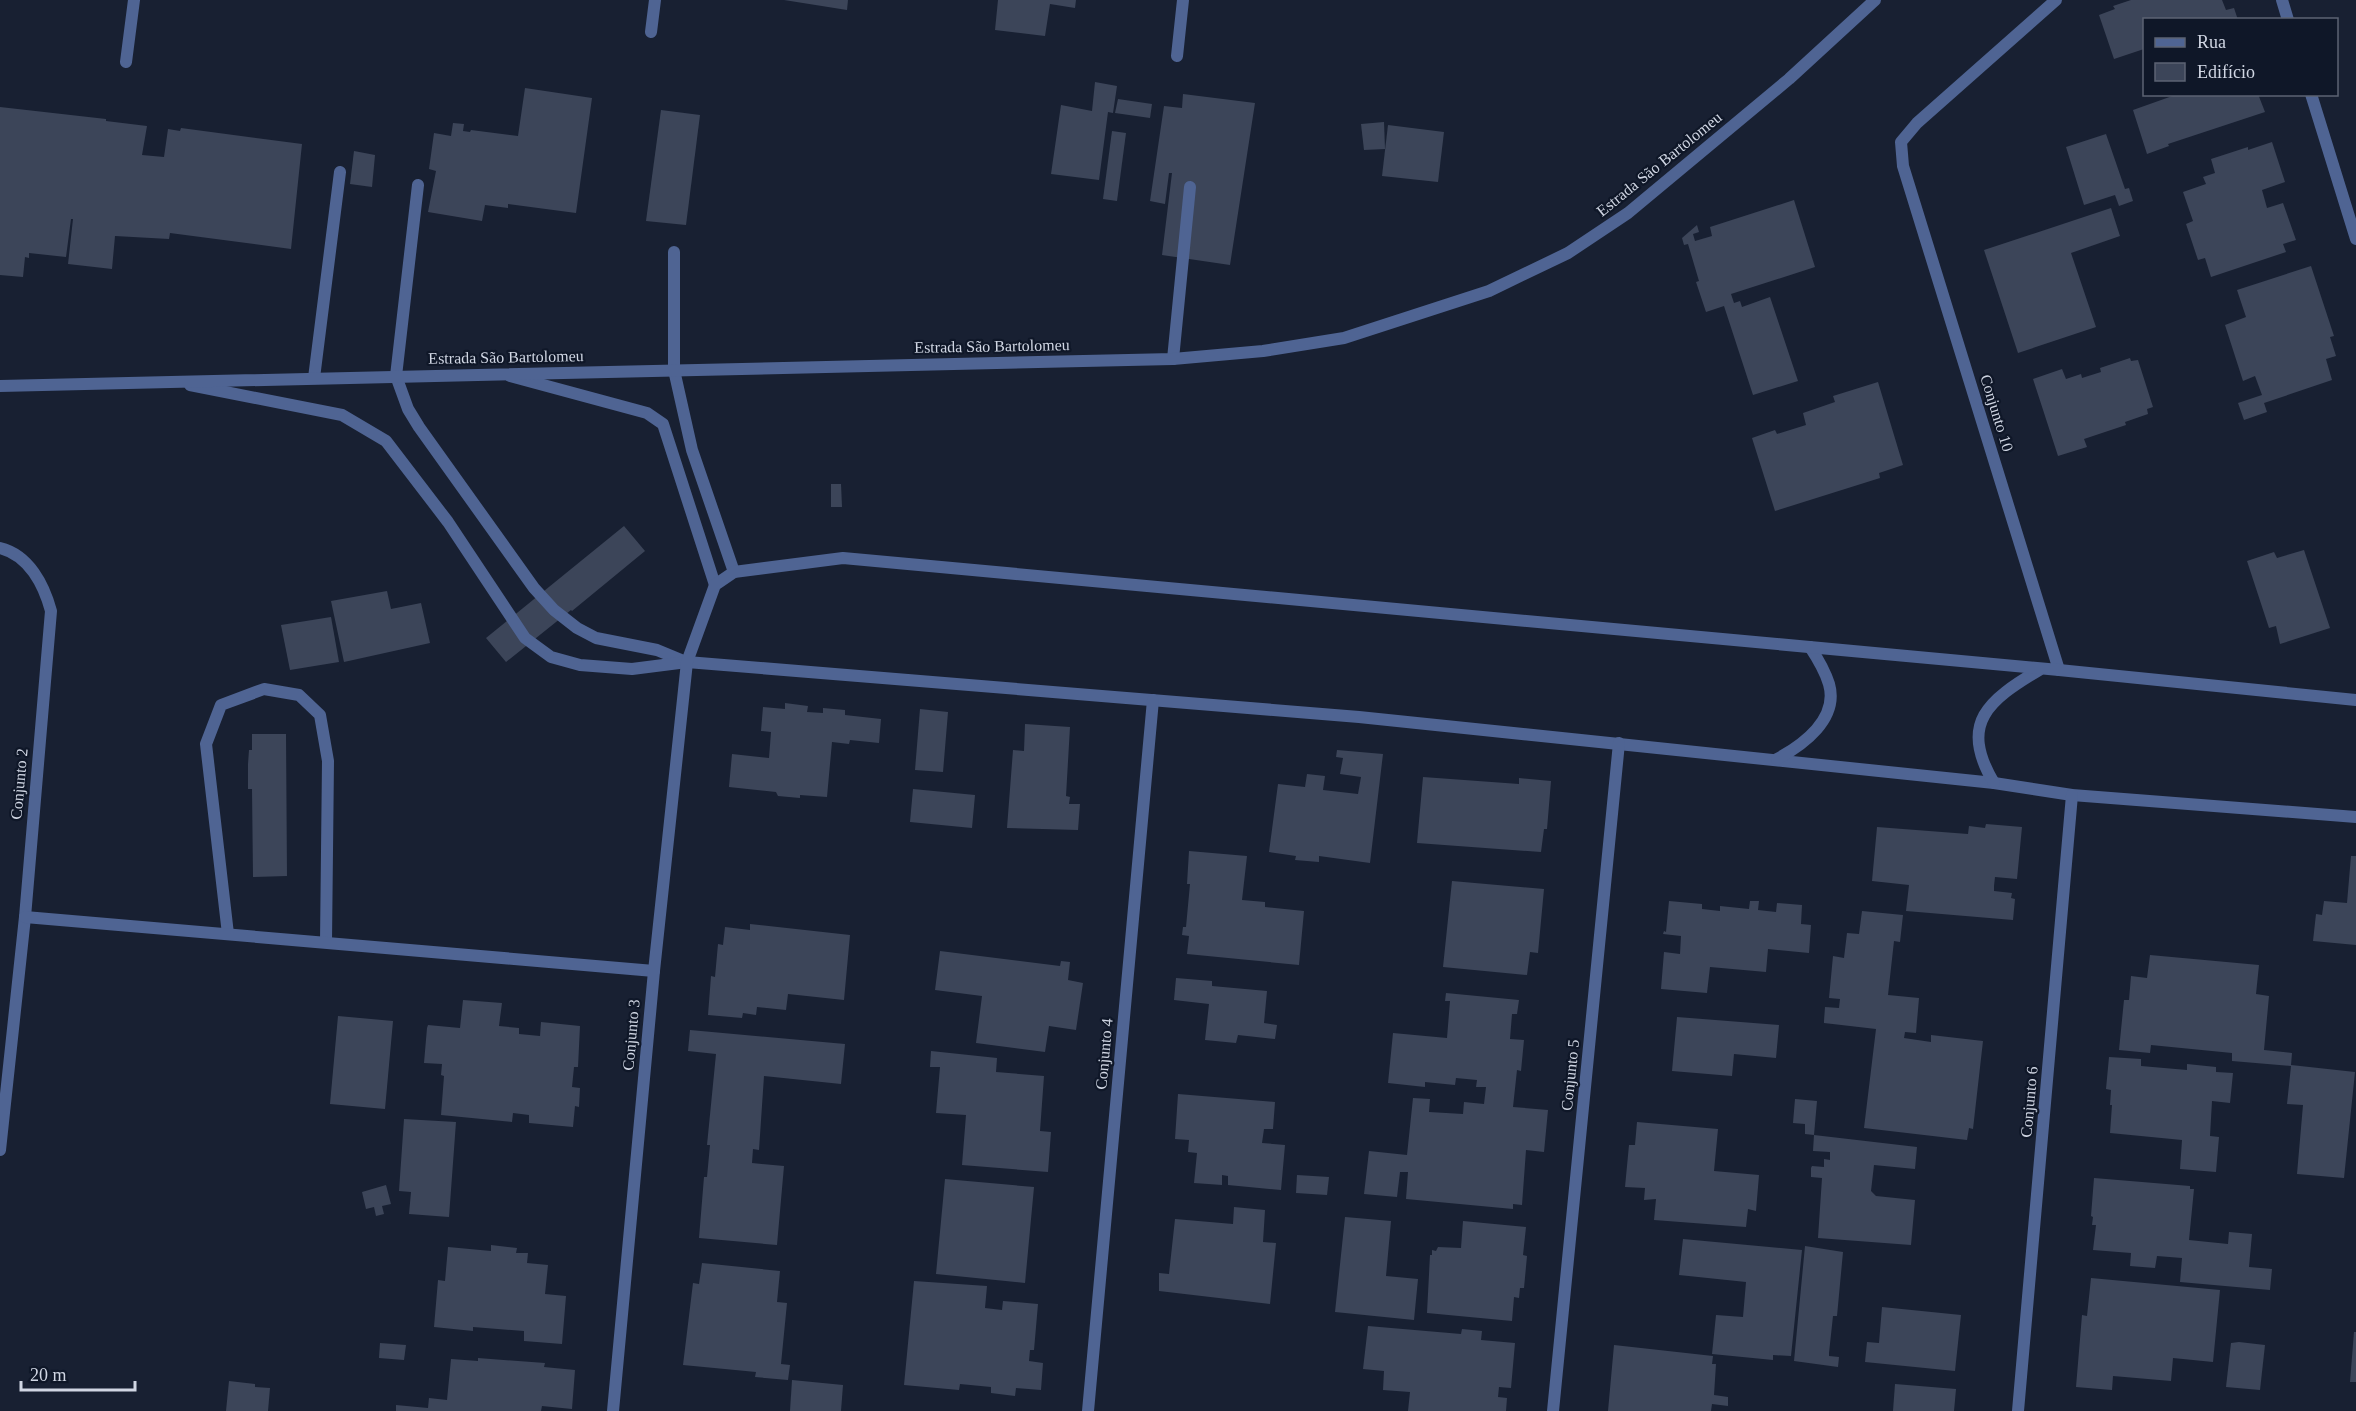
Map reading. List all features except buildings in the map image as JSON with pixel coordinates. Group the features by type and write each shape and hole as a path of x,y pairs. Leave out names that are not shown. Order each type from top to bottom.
{"street":[{"path":"126,62 134,0"},
{"path":"651,32 655,0"},
{"path":"1176,56 1183,0"},
{"name":"Estrada São Bartolomeu","path":"0,386 1173,359 1263,351 1344,338 1489,291 1568,253 1628,213 1789,79 1875,0"},
{"name":"Conjunto 10","path":"2056,0 1917,123 1901,142 1903,166 2059,670"},
{"path":"2282,0 2287,18"},
{"path":"2312,96 2356,239"},
{"path":"314,378 340,172"},
{"path":"418,185 396,376 408,409 418,428 534,588 554,610 577,628 596,638 657,650 687,662"},
{"path":"1173,359 1190,187"},
{"path":"674,252 674,369 692,450 734,572"},
{"path":"500,374 647,413 663,423 715,585 734,572 843,558 2039,670 2059,670 2356,700"},
{"path":"173,381 342,415 386,441 448,522 525,638 551,657 580,665 632,669 687,662 1359,717 1777,759 1994,783 2072,795 2356,817"},
{"name":"Conjunto 2","path":"0,1150 25,917 51,611 46,595 29,566 1,548"},
{"name":"Conjunto 3","path":"614,1411 654,971 687,662 715,585"},
{"path":"1777,759 1797,749 1814,733 1824,720 1830,705 1830,687 1824,670 1810,647"},
{"path":"1994,783 1979,751 1978,730 1987,710 2007,690 2039,670"},
{"path":"228,934 206,744 221,705 264,689 299,695 320,715 328,760 326,942"},
{"name":"Conjunto 4","path":"1088,1411 1153,700"},
{"name":"Conjunto 5","path":"1553,1411 1619,743"},
{"name":"Conjunto 6","path":"2018,1411 2072,795"},
{"path":"25,917 654,971"}]}
